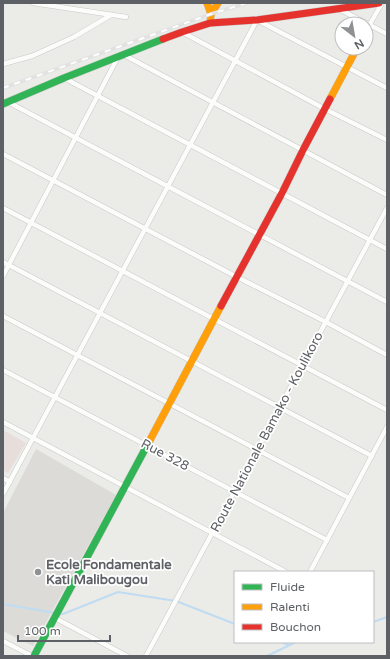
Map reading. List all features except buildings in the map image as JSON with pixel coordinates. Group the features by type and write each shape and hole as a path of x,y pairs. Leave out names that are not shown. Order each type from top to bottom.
{"street":[{"path":"33,3 126,17"},
{"path":"207,3 211,14"},
{"path":"210,23 211,14 218,3"},
{"path":"6,103 64,78 182,32 210,23 257,20 378,3"},
{"path":"374,17 382,3"},
{"path":"339,9 352,16"},
{"path":"3,64 39,53 74,37 111,15"},
{"path":"3,494 257,20"},
{"path":"257,20 387,88"},
{"path":"374,28 387,34"},
{"path":"182,32 387,140"},
{"path":"3,276 98,96 121,56"},
{"path":"121,56 213,102 387,194"},
{"path":"3,641 33,656 55,618 282,193 353,56"},
{"path":"64,78 387,249"},
{"path":"6,103 260,234 387,302"},
{"path":"3,154 387,355"},
{"path":"3,208 387,410"},
{"name":"Route Nationale Bamako - Koulikoro","path":"146,656 387,208"},
{"path":"3,262 372,456"},
{"path":"3,316 349,498"},
{"name":"Rue 328","path":"3,370 327,540"},
{"path":"3,422 284,571"},
{"path":"311,571 387,427"},
{"path":"3,478 10,482"},
{"path":"55,618 127,656"}],"shaded area":[{"path":"3,430 26,443 8,473 3,470"},
{"name":"Ecole Fondamentale Kati Malibougou","path":"36,449 116,495 33,646 3,631 3,513"}],"waterway":[{"path":"59,614 63,614 118,592 176,601 234,624"},
{"path":"3,604 55,613"},
{"path":"374,622 387,617"},
{"path":"284,643 289,645"},
{"path":"267,656 294,643"}],"railway":[{"path":"3,88 211,14 247,3"}],"traffic: fast":[{"path":"3,104 163,39"},
{"path":"34,656 150,440"}],"traffic: slow":[{"path":"207,3 211,14 210,23"},
{"path":"211,14 218,3"},
{"path":"330,99 353,56"},
{"path":"150,440 221,306"}],"traffic: jam":[{"path":"163,39 210,23 257,20 379,3"},
{"path":"221,306 282,193 330,99"}],"place":[{"name":"Ecole Fondamentale Kati Malibougou","path":"38,572"}]}
